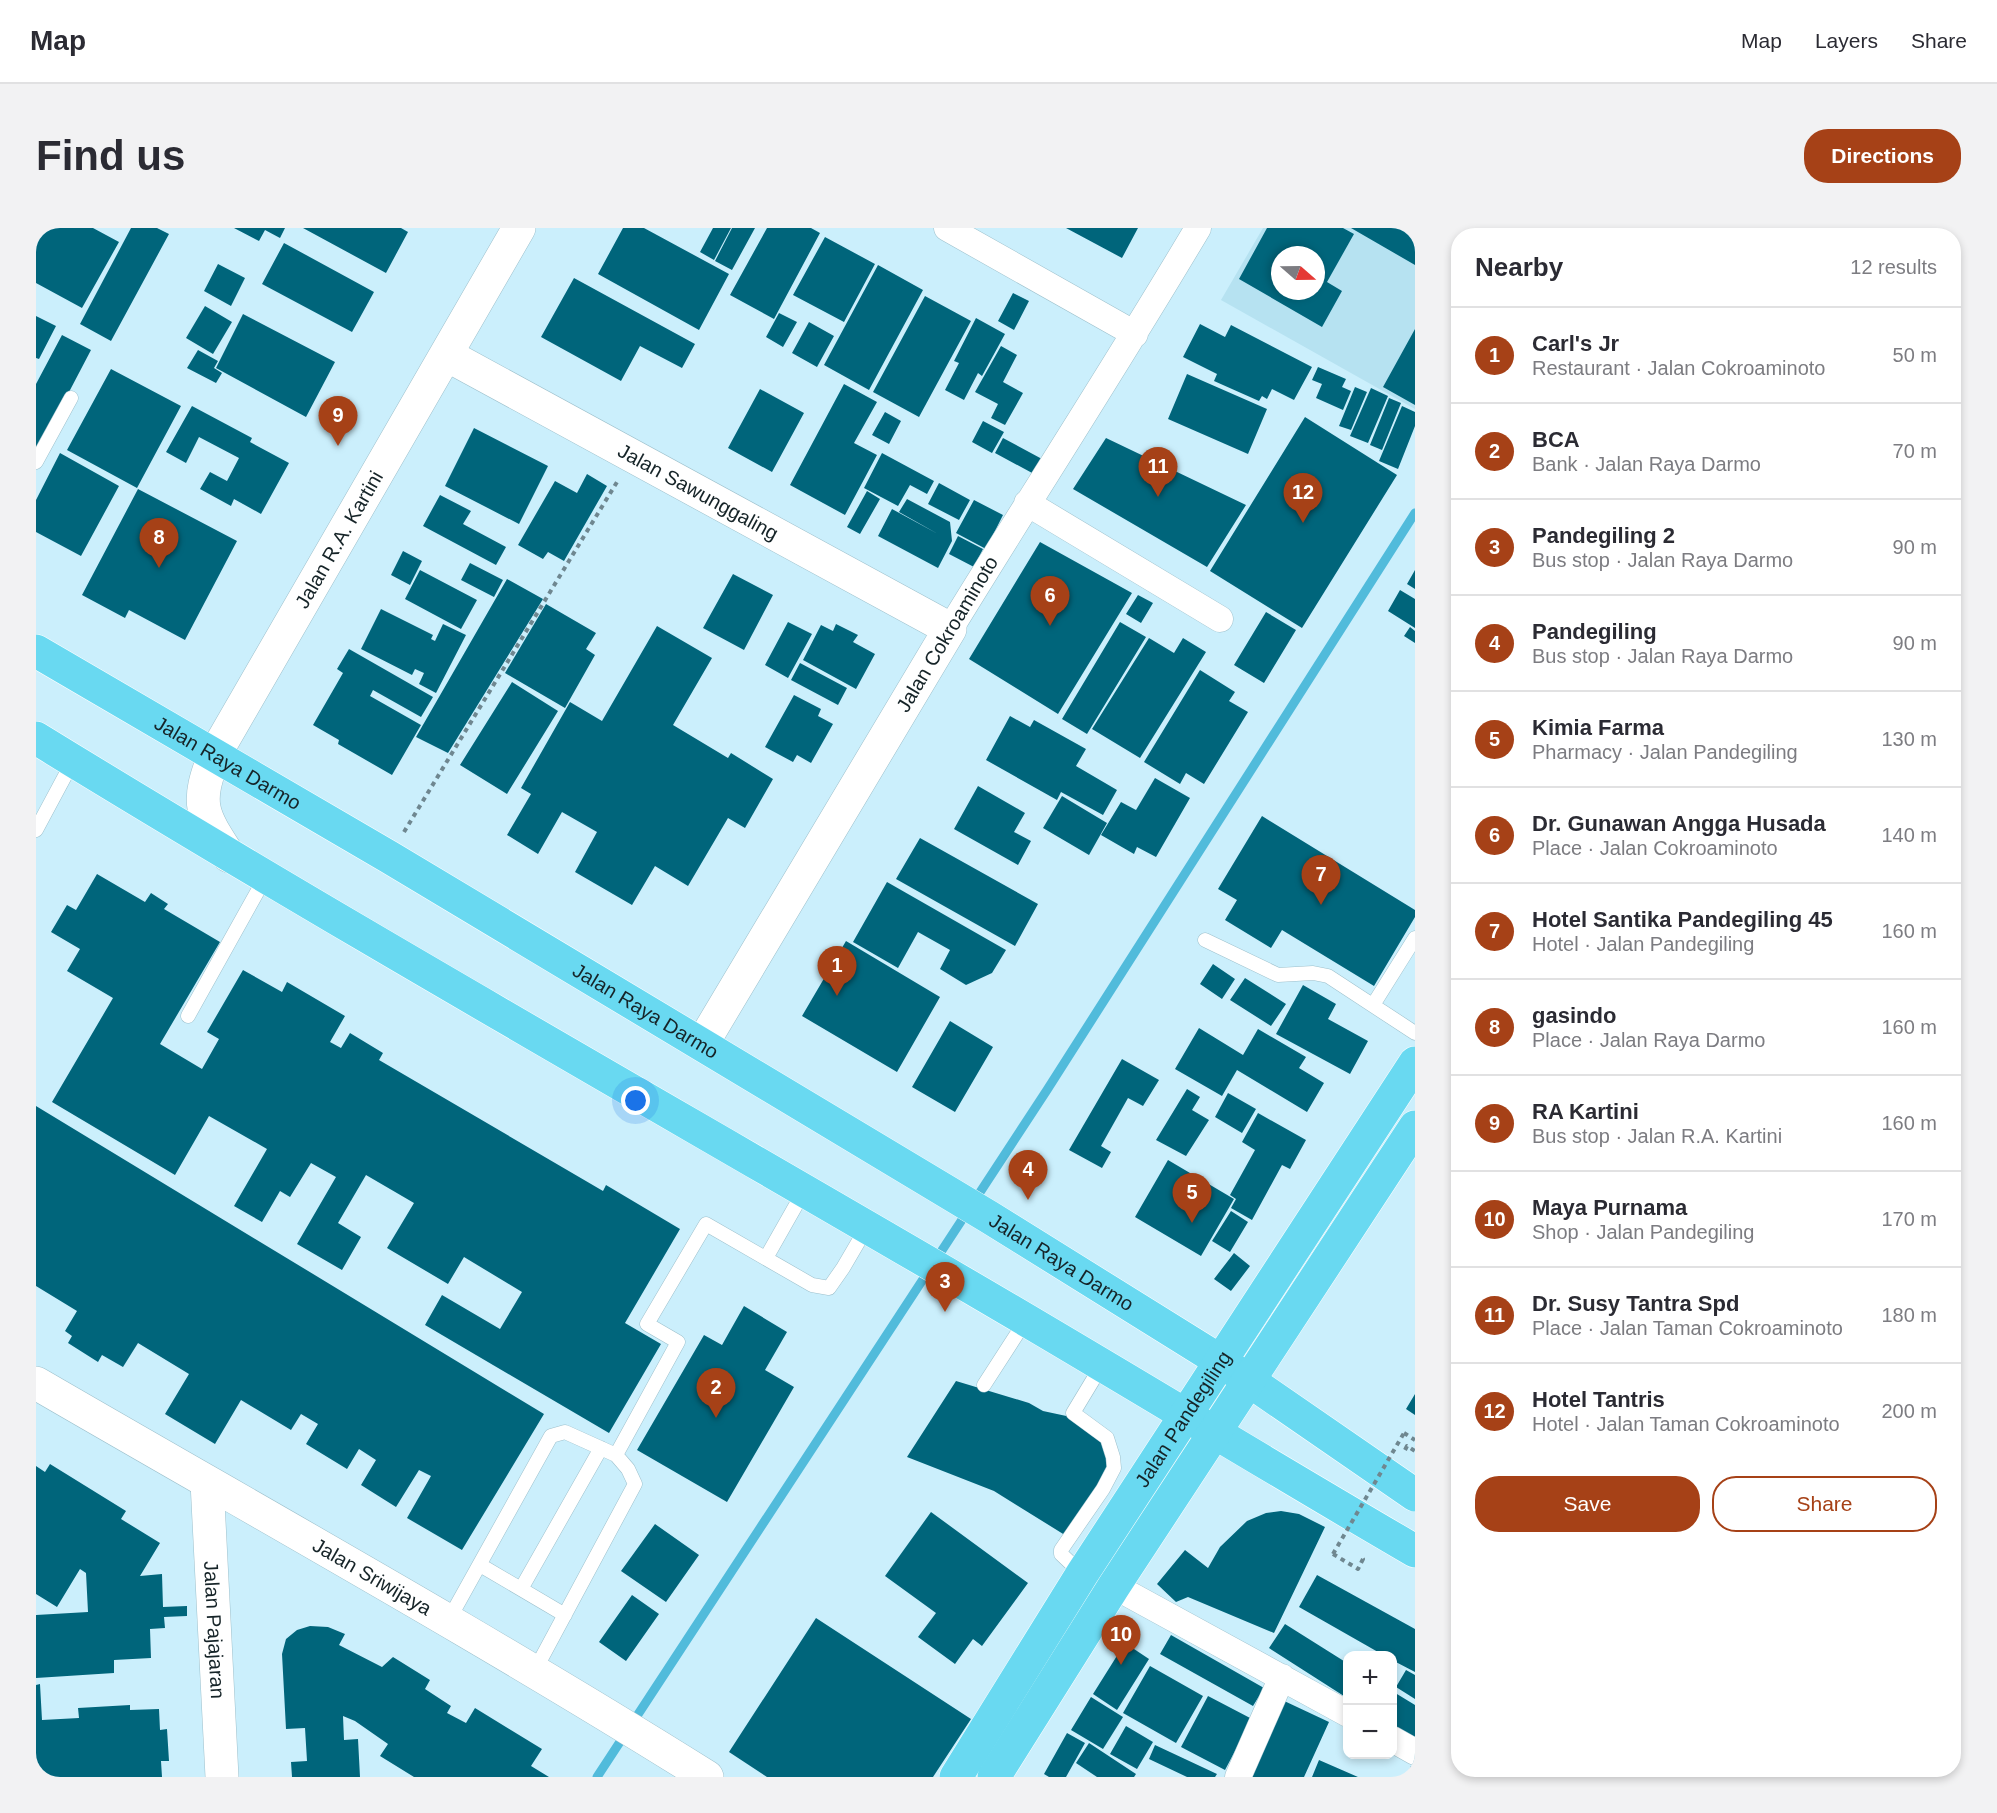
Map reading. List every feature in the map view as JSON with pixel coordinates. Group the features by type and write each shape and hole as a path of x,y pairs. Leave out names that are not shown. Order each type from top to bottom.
{"main road":[{"name":"Jalan Raya Darmo","path":"36,651 215,754 989,1217 1222,1362 1415,1495"},
{"path":"36,738 265,878 1102,1364 1415,1551"},
{"name":"Jalan Pandegiling","path":"956,1777 1082,1574 1415,1063"},
{"name":"Jalan Pandegiling","path":"994,1777 1114,1586 1415,1127"}],"street":[{"name":"Jalan R.A. Kartini","path":"229,856 209,826 201,799 215,754 519,228"},
{"path":"947,228 1135,334"},
{"name":"Jalan Cokroaminoto","path":"702,1044 950,629 1135,334 1198,228"},
{"name":"Jalan Sawunggaling","path":"447,355 950,629"},
{"path":"1027,503 1220,619"},
{"name":"Jalan Sriwijaya","path":"36,1383 448,1621 599,1710 706,1777"},
{"name":"Jalan Pajajaran","path":"207,1482 222,1777"},
{"path":"1114,1586 1343,1712"},
{"path":"1238,1777 1282,1677"},
{"path":"1397,1742 1415,1752"}],"lane":[{"path":"36,462 71,398"},
{"path":"36,830 73,761"},
{"path":"188,1016 265,878"},
{"path":"1373,1005 1415,938"},
{"path":"1204,940 1278,975 1313,972 1328,976 1415,1033"},
{"path":"766,1258 804,1191"},
{"path":"616,1455 678,1342 647,1324 706,1224 812,1285 829,1287 877,1234"},
{"path":"984,1385 1026,1320"},
{"path":"1082,1574 1061,1554 1061,1550 1112,1476 1113,1458 1107,1438 1072,1413 1102,1364"},
{"path":"448,1621 551,1436 565,1432 616,1455 628,1469 635,1484 534,1672"},
{"path":"521,1589 601,1448"},
{"path":"480,1565 565,1615"}],"path":[{"path":"388,857 633,456"},
{"path":"1333,1554 1404,1433 1415,1440"}],"shaded area":[{"path":"1263,228 1415,228 1415,409 1221,300"}],"building":[{"path":"36,228 93,228 119,242 82,308 36,283"},
{"path":"131,228 157,228 169,234 111,341 80,324"},
{"path":"234,228 285,228 280,238 265,230 259,241"},
{"path":"303,228 401,228 408,232 386,273"},
{"path":"623,228 644,228 729,274 699,330 598,274"},
{"path":"713,228 731,228 714,260 700,252"},
{"path":"732,228 755,228 732,270 715,261"},
{"path":"767,228 811,228 820,233 774,319 730,295"},
{"path":"1066,228 1138,228 1122,258"},
{"path":"1267,228 1343,228 1354,234 1327,282 1342,291 1322,327 1275,300 1325,300 1325,246 1271,246 1271,298 1239,279"},
{"path":"1351,228 1415,228 1415,265"},
{"path":"825,237 875,264 844,322 793,295"},
{"path":"284,243 374,292 352,332 262,284"},
{"path":"218,264 245,278 231,306 204,291"},
{"path":"878,265 923,290 869,390 824,365"},
{"path":"574,278 695,344 682,368 640,346 621,381 541,337"},
{"path":"1013,293 1029,301 1014,330 998,321"},
{"path":"925,296 971,321 919,417 873,392"},
{"path":"205,306 232,322 213,354 186,338"},
{"path":"779,313 797,322 783,347 766,337"},
{"path":"243,314 335,362 306,417 216,368"},
{"path":"36,316 56,326 39,359 36,358"},
{"path":"976,318 1005,334 982,376 978,373 964,400 945,390 959,363 954,361"},
{"path":"809,322 834,336 817,367 792,353"},
{"path":"1200,324 1225,337 1231,325 1312,367 1294,400 1272,389 1267,399 1262,396 1259,401 1214,381 1217,374 1183,357"},
{"path":"1415,329 1415,405 1383,387"},
{"path":"62,335 91,350 36,455 36,384"},
{"path":"1001,346 1017,355 1003,382 1023,393 1005,425 991,418 998,404 975,392"},
{"path":"198,350 218,361 214,368 222,373 216,383 187,368"},
{"path":"1318,367 1346,379 1342,387 1351,391 1343,410 1316,398 1322,384 1312,380"},
{"path":"111,369 181,406 137,488 67,450"},
{"path":"1187,374 1267,409 1248,454 1168,419"},
{"path":"844,384 877,402 854,443 877,455 845,515 790,485"},
{"path":"1355,387 1367,392 1351,430 1339,426"},
{"path":"1371,388 1388,396 1368,443 1350,436"},
{"path":"760,389 804,413 772,472 728,448"},
{"path":"1389,398 1401,403 1382,450 1370,445"},
{"path":"192,406 252,438 250,442 289,463 261,514 234,499 231,506 200,489 210,472 227,481 239,458 199,437 186,463 166,452"},
{"path":"1402,406 1415,412 1415,426 1398,469 1379,461"},
{"path":"885,412 901,421 889,444 872,435"},
{"path":"1305,417 1397,475 1302,628 1210,571"},
{"path":"983,421 1004,432 992,453 972,442"},
{"path":"474,428 548,466 519,524 445,486"},
{"path":"1003,438 1042,459 1034,474 995,453"},
{"path":"1106,438 1246,505 1207,567 1073,489"},
{"path":"60,453 119,486 81,556 36,532 36,500"},
{"path":"882,453 934,481 927,494 910,485 898,506 864,488"},
{"path":"587,474 607,486 564,561 548,552 543,559 518,545 555,481 577,493"},
{"path":"939,483 970,500 959,520 928,504"},
{"path":"138,489 237,541 185,640 129,610 125,618 82,595"},
{"path":"867,491 880,499 860,534 847,527"},
{"path":"440,495 471,511 463,524 506,547 496,565 423,526"},
{"path":"907,499 950,522 952,541 938,568 878,536 892,509 938,534 899,512"},
{"path":"974,500 1003,515 986,549 956,533"},
{"path":"958,536 983,549 974,567 949,554"},
{"path":"1040,542 1132,593 1058,714 969,659"},
{"path":"403,551 422,561 410,585 391,575"},
{"path":"470,563 503,580 494,597 461,580"},
{"path":"420,570 477,600 461,629 405,599"},
{"path":"1415,570 1415,589 1407,584"},
{"path":"733,574 773,595 744,650 703,628"},
{"path":"507,579 543,599 448,753 416,737"},
{"path":"1400,590 1415,599 1415,628 1388,611"},
{"path":"1138,595 1153,603 1141,623 1126,614"},
{"path":"546,604 596,633 586,649 595,655 565,708 505,673"},
{"path":"381,609 433,635 431,639 435,641 443,624 466,635 436,693 419,684 424,673 415,669 412,675 361,649"},
{"path":"1266,612 1296,630 1264,683 1234,665"},
{"path":"788,622 812,634 788,678 765,665"},
{"path":"1120,622 1146,637 1087,734 1062,719"},
{"path":"836,624 858,635 853,642 875,654 856,689 803,660 821,625 833,631"},
{"path":"657,626 712,658 673,725 728,758 731,753 773,779 745,828 728,818 688,886 655,866 632,905 575,872 597,832 562,812 538,854 507,835 531,794 521,788 570,702 602,721"},
{"path":"1410,627 1415,631 1415,643 1404,636"},
{"path":"1149,638 1174,653 1183,638 1206,652 1140,758 1092,729"},
{"path":"349,649 433,697 421,717 373,690 370,696 421,725 392,775 338,744 339,740 313,725 343,673 337,669"},
{"path":"800,663 847,688 838,705 791,680"},
{"path":"1200,670 1235,692 1229,701 1248,712 1204,784 1186,773 1180,784 1144,762"},
{"path":"512,682 558,711 507,794 460,765"},
{"path":"794,695 821,709 818,716 833,724 811,763 797,755 793,762 765,747"},
{"path":"1010,716 1030,727 1034,720 1086,749 1076,766 1117,790 1103,815 1061,792 1057,800 986,760"},
{"path":"1155,778 1190,798 1156,857 1137,847 1134,854 1101,835 1121,802 1136,810"},
{"path":"978,786 1025,813 1014,832 1031,841 1018,865 954,829"},
{"path":"1062,796 1107,823 1089,855 1043,828"},
{"path":"1262,816 1415,910 1415,917 1374,986 1282,930 1271,948 1225,920 1237,900 1218,889"},
{"path":"920,838 1038,904 1015,946 896,879"},
{"path":"97,874 145,902 151,893 168,904 164,909 220,942 160,1044 202,1069 219,1039 207,1032 243,970 282,992 287,982 345,1016 330,1042 341,1048 350,1033 383,1053 379,1060 603,1191 606,1185 680,1229 625,1323 661,1344 609,1433 425,1325 442,1295 500,1329 522,1292 464,1257 448,1284 387,1248 414,1203 366,1175 338,1223 361,1237 342,1270 297,1244 336,1177 311,1163 290,1197 280,1191 262,1222 234,1206 267,1149 209,1116 175,1175 52,1102 113,998 67,971 80,949 51,932 67,905 76,910"},
{"path":"887,882 1006,950 992,973 966,985 940,969 950,950 918,932 898,968 853,942"},
{"path":"846,941 940,997 897,1072 802,1016"},
{"path":"1213,964 1235,979 1222,999 1200,984"},
{"path":"1245,978 1286,1004 1271,1026 1230,1000"},
{"path":"1303,985 1336,1004 1328,1019 1368,1041 1350,1074 1276,1034"},
{"path":"950,1021 993,1047 955,1112 912,1087"},
{"path":"1199,1028 1243,1055 1258,1029 1306,1057 1299,1068 1324,1083 1307,1112 1237,1070 1222,1096 1175,1069"},
{"path":"1122,1059 1159,1080 1143,1106 1128,1098 1101,1146 1111,1152 1102,1168 1069,1150"},
{"path":"1187,1089 1200,1097 1192,1110 1209,1120 1186,1156 1156,1140"},
{"path":"1228,1093 1256,1109 1242,1133 1215,1117"},
{"path":"36,1106 544,1414 462,1550 407,1518 431,1476 419,1470 396,1507 361,1485 376,1460 359,1449 347,1469 306,1444 318,1424 301,1414 291,1430 241,1400 215,1444 165,1414 189,1374 138,1343 123,1367 102,1355 98,1362 68,1343 72,1336 65,1331 77,1311 36,1286"},
{"path":"1258,1113 1306,1140 1290,1169 1282,1165 1252,1220 1231,1208 1236,1199 1230,1195 1255,1150 1242,1142"},
{"path":"1168,1160 1234,1199 1201,1256 1135,1217"},
{"path":"1231,1211 1248,1222 1230,1252 1212,1241"},
{"path":"1234,1253 1250,1266 1231,1291 1214,1279"},
{"path":"744,1306 787,1332 765,1370 794,1387 727,1502 637,1450 704,1335 722,1345"},
{"path":"956,1381 1029,1403 1043,1411 1071,1417 1103,1438 1110,1472 1068,1537 994,1491 907,1457"},
{"path":"1415,1394 1415,1415 1406,1409"},
{"path":"50,1464 126,1511 121,1519 160,1543 140,1576 162,1574 163,1607 187,1606 187,1616 164,1617 165,1628 150,1629 151,1658 114,1660 114,1673 36,1678 36,1615 88,1612 86,1573 80,1569 57,1607 36,1594 36,1466 45,1472"},
{"path":"1281,1511 1299,1514 1325,1527 1274,1633 1188,1597 1176,1602 1157,1584 1185,1550 1208,1568 1220,1547 1247,1521 1266,1513"},
{"path":"931,1512 1028,1583 982,1646 973,1639 955,1664 918,1637 936,1613 885,1576"},
{"path":"655,1524 699,1555 666,1602 621,1571"},
{"path":"1317,1575 1415,1629 1415,1672 1397,1663 1397,1651 1376,1651 1299,1607"},
{"path":"632,1595 659,1614 626,1661 599,1642"},
{"path":"816,1618 971,1719 933,1777 767,1777 729,1752"},
{"path":"1285,1624 1343,1660 1343,1695 1269,1648"},
{"path":"310,1626 328,1627 345,1634 339,1645 382,1667 393,1657 430,1680 425,1689 451,1706 447,1713 466,1723 475,1708 542,1749 531,1766 549,1777 414,1777 380,1756 388,1744 355,1721 343,1716 344,1740 358,1739 360,1777 292,1777 291,1762 307,1761 305,1728 286,1729 282,1654 286,1639 297,1630"},
{"path":"1171,1635 1264,1688 1253,1706 1160,1654"},
{"path":"1125,1643 1149,1659 1117,1710 1093,1694"},
{"path":"1150,1666 1203,1696 1176,1743 1123,1713"},
{"path":"1406,1670 1415,1675 1415,1699 1397,1688"},
{"path":"40,1684 42,1720 79,1718 78,1708 130,1705 130,1710 159,1709 160,1730 167,1729 169,1761 161,1761 162,1777 36,1777 36,1685"},
{"path":"1397,1694 1415,1705 1415,1740 1397,1729"},
{"path":"1208,1696 1252,1719 1225,1770 1181,1747"},
{"path":"1091,1697 1123,1717 1103,1749 1071,1730"},
{"path":"1280,1699 1329,1722 1304,1777 1253,1777 1246,1774"},
{"path":"1126,1726 1153,1742 1137,1769 1110,1754"},
{"path":"1067,1733 1085,1743 1066,1777 1049,1777 1044,1774"},
{"path":"1089,1743 1136,1774 1134,1777 1097,1777 1076,1763"},
{"path":"1155,1745 1217,1774 1215,1777 1187,1777 1149,1759"},
{"path":"1319,1760 1358,1777 1312,1777"},
{"path":"1411,1766 1415,1768 1415,1777 1406,1777"}],"waterway":[{"path":"597,1777 1047,1090 1415,513"}],"place":[{"name":"RA Kartini","path":"338,446"},
{"name":"Dr. Susy Tantra Spd","path":"1158,497"},
{"name":"Hotel Tantris","path":"1303,523"},
{"name":"gasindo","path":"159,568"},
{"name":"Dr. Gunawan Angga Husada","path":"1050,626"},
{"name":"Hotel Santika Pandegiling 45","path":"1321,905"},
{"name":"Carl's Jr","path":"837,996"},
{"name":"Pandegiling","path":"1028,1200"},
{"name":"Kimia Farma","path":"1192,1223"},
{"name":"Pandegiling 2","path":"945,1312"},
{"name":"BCA","path":"716,1418"},
{"name":"Maya Purnama","path":"1121,1665"}]}
